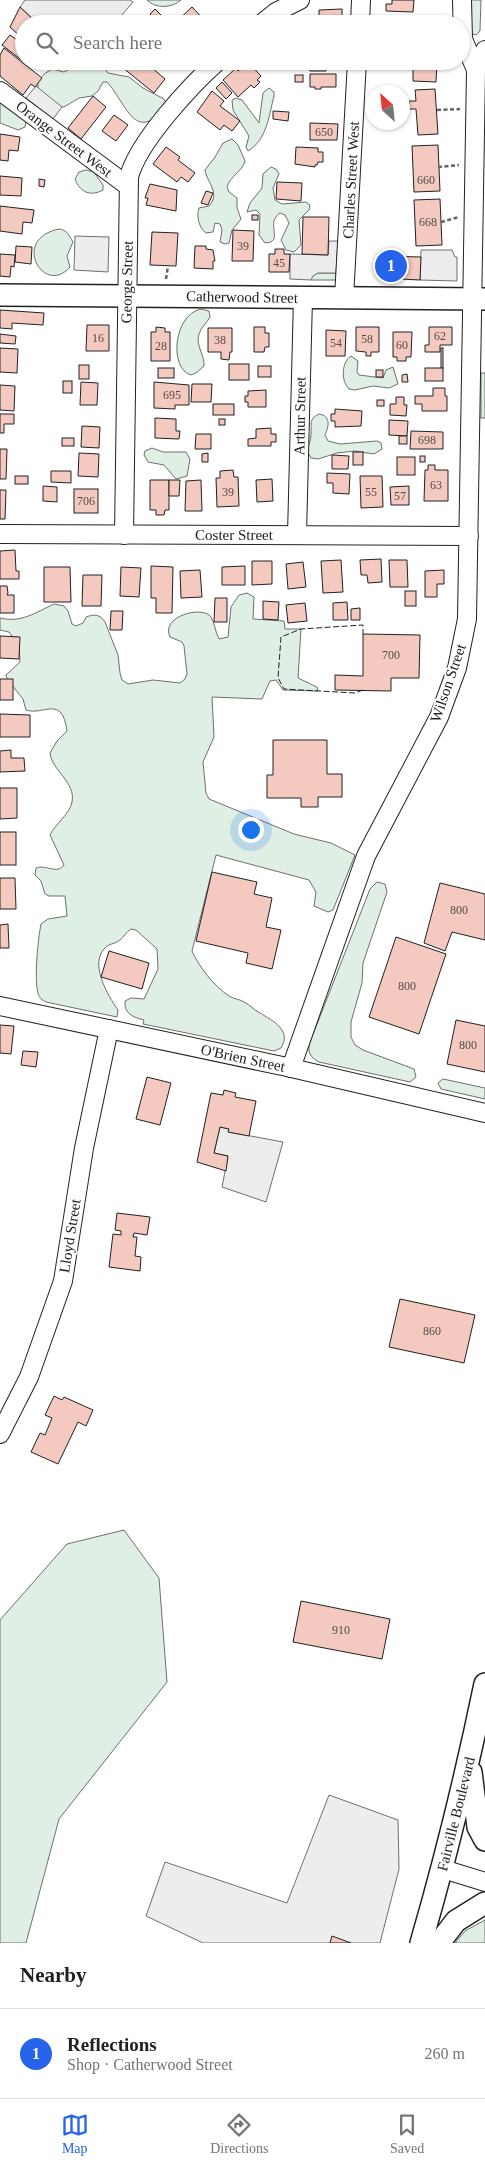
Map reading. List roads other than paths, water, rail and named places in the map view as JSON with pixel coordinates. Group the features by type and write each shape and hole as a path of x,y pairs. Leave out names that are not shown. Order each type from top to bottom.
{"main road":[{"name":"Catherwood Street","path":"0,295 479,299"},
{"name":"Fairville Boulevard","path":"422,1943 443,1869 469,1762 485,1684"},
{"path":"469,1762 478,1827 485,1840"},
{"path":"439,1943 456,1921 485,1903"}],"street":[{"path":"272,15 300,0"},
{"path":"360,15 361,0"},
{"path":"462,0 462,15"},
{"path":"476,70 485,50"},
{"path":"470,56 476,70"},
{"name":"George Street","path":"124,534 128,186 131,168 142,147 191,87 209,70"},
{"name":"Charles Street West","path":"344,298 357,70"},
{"name":"Wilson Street","path":"291,1068 366,856 439,717 452,683 467,619 479,299 474,164 476,70"},
{"name":"Orange Street West","path":"0,91 128,186"},
{"name":"Arthur Street","path":"297,535 303,298"},
{"name":"Coster Street","path":"0,534 469,536"},
{"name":"O'Brien Street","path":"0,1006 291,1068 485,1113"},
{"name":"Lloyd Street","path":"0,1434 29,1377 63,1281 84,1148 109,1029"},
{"path":"443,1869 485,1882"}],"place":[{"name":"Reflections","path":"391,266"}]}
